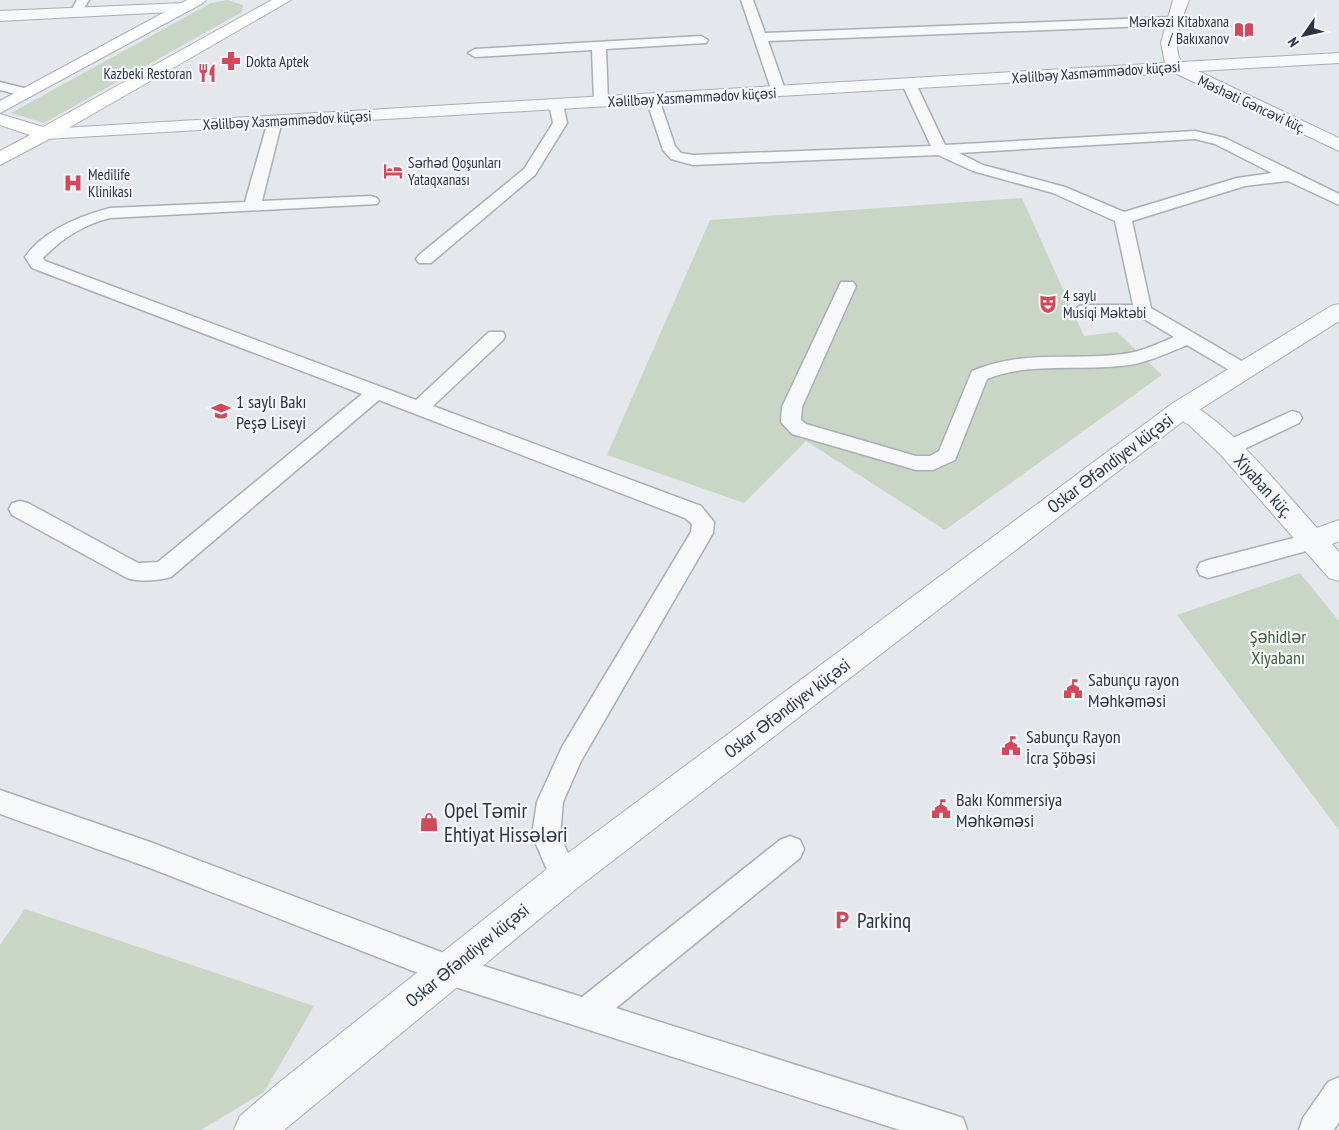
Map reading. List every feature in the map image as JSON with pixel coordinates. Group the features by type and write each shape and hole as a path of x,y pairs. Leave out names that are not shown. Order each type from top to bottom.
{"main road":[{"path":"256,0 279,2"},
{"path":"0,159 279,2"},
{"path":"0,108 191,4"},
{"path":"0,119 44,134"}],"street":[{"name":"Məshəti Gəncəvi küç.","path":"1180,0 1173,21 1168,54 1176,68 1339,145"},
{"path":"0,16 80,6 191,4"},
{"name":"Xəlilbəy Xasməmmədov küçəsi","path":"44,134 1339,58"},
{"name":"Oskar Əfəndiyev küçəsi","path":"254,1130 564,877 1182,409 1339,311"},
{"name":"Xiyaban küç.","path":"1182,409 1198,419 1230,448 1339,570"},
{"path":"1313,541 1339,530"}],"lane":[{"path":"747,0 778,92"},
{"path":"761,37 1173,21"},
{"path":"475,53 701,40"},
{"path":"599,46 601,102"},
{"path":"909,84 940,150 978,168 1059,190 1123,218 1243,181 1290,176"},
{"path":"0,86 27,93"},
{"path":"653,99 668,147 676,156 693,160 940,150 1195,135 1220,141 1339,200"},
{"path":"425,259 530,172 560,123 556,104"},
{"path":"252,207 275,121"},
{"path":"371,201 99,215 87,220 41,249 34,257 38,264 693,512 703,522 702,533 571,755 550,802 546,835 564,877"},
{"path":"1123,218 1143,311"},
{"path":"847,286 792,407 791,422 799,429 916,463 933,462 948,455 980,375 995,367 1122,360 1142,356 1188,338"},
{"path":"1085,310 1143,311 1243,370"},
{"path":"419,408 496,336"},
{"path":"20,509 135,572 163,571 376,392"},
{"path":"1230,448 1292,418"},
{"path":"1208,569 1313,541"},
{"path":"0,802 150,855 450,970 951,1130"},
{"path":"585,1014 790,850"},
{"path":"1315,1130 1339,1093"}],"green space":[{"path":"227,0 243,5 242,12 44,123 11,113 211,3"},
{"path":"1022,198 1084,336 1117,332 1162,375 945,530 806,441 744,503 607,455 710,220"},
{"name":"Şəhidlər Xiyabanı","path":"1300,573 1339,621 1339,830 1177,615"},
{"path":"25,909 314,1006 264,1092 201,1130 0,1130 0,945"}],"place":[{"name":"Mərkəzi Kitabxana / Bakıxanov","path":"1244,30"},
{"name":"Dokta Aptek","path":"231,61"},
{"name":"Kazbeki Restoran","path":"207,73"},
{"name":"Sərhəd Qoşunları Yataqxanası","path":"393,171"},
{"name":"Medilife Klinikası","path":"73,183"},
{"name":"4 saylı Musiqi Məktəbi","path":"1048,304"},
{"name":"1 saylı Bakı Peşə Liseyi","path":"221,411"},
{"name":"Sabunçu rayon Məhkəməsi","path":"1073,689"},
{"name":"Sabunçu Rayon İcra Şöbəsi","path":"1011,746"},
{"name":"Bakı Kommersiya Məhkəməsi","path":"941,809"},
{"name":"Opel Təmir Ehtiyat Hissələri","path":"429,822"},
{"name":"Parkinq","path":"842,920"}]}
